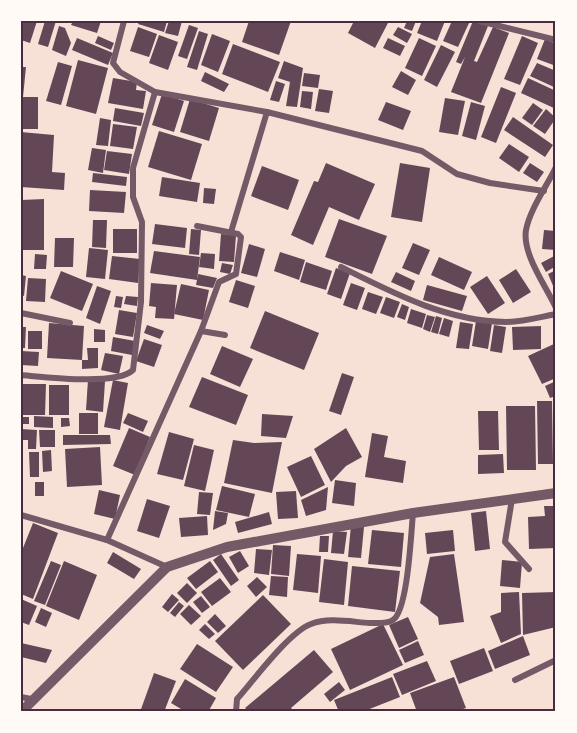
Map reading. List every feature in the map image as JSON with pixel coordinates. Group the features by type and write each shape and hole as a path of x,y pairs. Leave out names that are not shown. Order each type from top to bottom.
{"street":[{"path":"124,21 113,63 120,72 155,92 267,112 422,151 457,174 490,183 544,191"},
{"path":"479,21 556,40"},
{"path":"21,375 72,378 119,377 133,370 141,302 142,222 133,197 133,168 155,92"},
{"path":"231,232 267,112"},
{"path":"556,167 554,177 529,221 526,237 529,252 556,308"},
{"path":"107,540 201,331 219,282 236,274 241,237 231,232 197,226"},
{"path":"341,267 401,297 459,316 508,322 556,314"},
{"path":"21,313 70,323"},
{"path":"201,331 225,335"},
{"path":"21,712 26,698 167,567 227,547 413,513 556,493"},
{"path":"512,498 505,542 530,568"},
{"path":"236,712 237,699 297,631 312,623 333,621 381,623 392,621 399,614 403,600 413,513"},
{"path":"21,514 107,540 167,567"},
{"path":"515,681 556,660"}],"building":[{"path":"21,21 37,21 30,43 21,40"},
{"path":"45,21 56,21 48,47 38,44"},
{"path":"73,21 101,21 97,33 71,25"},
{"path":"139,21 167,21 164,32 138,24"},
{"path":"169,21 182,21 178,36 165,33"},
{"path":"249,21 291,21 279,55 242,42"},
{"path":"354,21 389,21 375,48 348,33"},
{"path":"407,21 416,21 412,31 404,28"},
{"path":"422,21 445,21 437,41 417,33"},
{"path":"452,21 469,23 458,47 443,41"},
{"path":"473,21 488,26 474,61 477,62 493,27 509,33 481,103 451,92 465,57 461,64 456,62"},
{"path":"189,25 198,28 187,59 178,56"},
{"path":"59,26 65,28 71,43 66,56 52,50"},
{"path":"138,27 157,34 149,57 130,51"},
{"path":"398,27 412,34 407,43 393,35"},
{"path":"199,31 208,34 197,70 187,67"},
{"path":"212,34 230,41 218,72 201,65"},
{"path":"159,35 178,42 168,70 149,63"},
{"path":"98,36 114,43 111,50 95,43"},
{"path":"522,36 538,43 520,85 504,79"},
{"path":"77,38 113,53 108,65 72,50"},
{"path":"388,38 405,46 400,56 383,48"},
{"path":"419,38 436,46 422,76 405,68"},
{"path":"545,39 556,44 556,66 537,59"},
{"path":"233,44 280,62 268,92 222,74"},
{"path":"441,45 455,52 437,87 424,80"},
{"path":"78,60 108,68 96,114 66,106"},
{"path":"284,61 303,68 297,107 286,106 290,82 278,78"},
{"path":"58,62 72,66 61,105 46,101"},
{"path":"537,63 556,71 556,88 530,76"},
{"path":"21,67 26,67 23,97 38,97 38,129 21,129"},
{"path":"401,71 416,80 408,95 392,87"},
{"path":"205,72 229,84 224,92 201,81"},
{"path":"304,73 320,75 318,88 302,86"},
{"path":"113,78 137,82 136,90 146,91 143,109 108,103"},
{"path":"528,78 556,91 556,109 521,93"},
{"path":"276,81 285,84 279,102 270,100"},
{"path":"501,87 516,93 496,143 481,137"},
{"path":"319,89 333,91 329,113 315,111"},
{"path":"302,91 313,92 311,109 300,107"},
{"path":"162,94 184,101 174,132 152,125"},
{"path":"445,98 465,101 458,135 439,132"},
{"path":"190,99 219,108 209,141 180,132"},
{"path":"386,102 411,111 403,130 378,120"},
{"path":"471,102 485,106 476,140 462,136"},
{"path":"533,103 543,110 532,125 522,118"},
{"path":"115,108 144,113 141,126 113,121"},
{"path":"546,109 556,118 545,134 533,126"},
{"path":"513,117 553,145 545,157 504,130"},
{"path":"100,118 111,120 108,146 96,145"},
{"path":"113,124 137,127 133,149 110,146"},
{"path":"159,131 202,144 191,180 148,167"},
{"path":"21,132 54,135 52,172 65,173 64,190 21,187"},
{"path":"509,144 529,157 519,172 499,158"},
{"path":"92,148 106,150 103,173 88,170"},
{"path":"107,151 132,154 129,174 104,170"},
{"path":"326,163 375,184 359,220 329,207 313,245 291,235 314,181 318,182"},
{"path":"400,163 430,168 422,222 391,217"},
{"path":"530,163 544,172 537,182 523,173"},
{"path":"262,166 299,180 288,210 251,196"},
{"path":"93,173 127,177 126,186 92,182"},
{"path":"162,177 200,183 197,202 159,196"},
{"path":"204,188 216,189 214,204 203,203"},
{"path":"90,190 126,192 124,213 89,211"},
{"path":"44,199 44,250 21,250 21,200"},
{"path":"339,219 387,236 372,274 325,257"},
{"path":"93,220 107,220 106,248 92,247"},
{"path":"155,224 187,228 185,248 152,244"},
{"path":"113,229 137,229 137,253 113,253"},
{"path":"191,229 201,230 199,255 189,254"},
{"path":"544,230 556,231 556,250 542,249"},
{"path":"221,234 236,235 234,262 219,261"},
{"path":"55,238 74,238 73,267 54,267"},
{"path":"413,243 430,250 419,275 402,268"},
{"path":"249,244 265,249 257,277 241,273"},
{"path":"89,248 108,250 105,279 86,277"},
{"path":"154,251 200,257 197,280 150,273"},
{"path":"280,252 305,260 299,280 274,271"},
{"path":"201,253 215,254 214,269 199,267"},
{"path":"35,254 47,255 46,269 34,269"},
{"path":"556,255 556,266 546,272 541,263"},
{"path":"112,256 140,259 138,283 109,279"},
{"path":"439,257 472,272 464,290 431,275"},
{"path":"306,262 332,271 326,290 300,282"},
{"path":"222,263 233,265 230,274 220,272"},
{"path":"336,268 350,273 341,299 327,294"},
{"path":"516,269 531,292 513,303 499,280"},
{"path":"556,270 556,287 554,288 548,274"},
{"path":"61,271 93,284 82,311 50,298"},
{"path":"396,272 415,281 411,291 391,282"},
{"path":"198,274 217,278 213,288 196,285"},
{"path":"21,275 26,276 24,296 21,295"},
{"path":"487,276 505,303 488,314 470,287"},
{"path":"28,278 46,279 45,302 26,301"},
{"path":"236,280 255,286 248,308 229,302"},
{"path":"151,283 177,285 174,319 155,318 156,307 149,306"},
{"path":"351,283 365,288 357,310 343,305"},
{"path":"181,284 209,290 203,320 174,314"},
{"path":"427,285 467,296 462,311 423,300"},
{"path":"97,286 111,291 100,324 86,318"},
{"path":"368,292 383,297 376,314 362,309"},
{"path":"116,296 123,297 121,308 114,307"},
{"path":"126,296 138,297 137,306 124,304"},
{"path":"386,297 400,302 394,318 380,313"},
{"path":"402,304 409,307 405,320 397,317"},
{"path":"411,309 426,314 422,328 407,323"},
{"path":"119,310 137,313 133,337 115,334"},
{"path":"265,311 319,333 304,370 250,348"},
{"path":"427,315 435,317 430,332 423,329"},
{"path":"436,316 442,318 438,334 431,332"},
{"path":"444,318 453,321 449,337 439,334"},
{"path":"476,321 492,323 488,349 472,346"},
{"path":"460,322 473,324 469,349 456,348"},
{"path":"49,323 84,326 82,360 47,358"},
{"path":"147,325 164,331 160,339 144,333"},
{"path":"494,325 506,327 502,353 490,351"},
{"path":"541,326 541,349 513,350 512,327"},
{"path":"21,327 26,327 25,348 21,348"},
{"path":"94,329 105,330 105,342 94,342"},
{"path":"28,331 42,331 42,349 28,349"},
{"path":"113,337 135,341 132,355 111,351"},
{"path":"144,339 162,345 154,367 136,361"},
{"path":"556,343 556,378 542,384 528,356"},
{"path":"222,346 253,359 240,387 210,374"},
{"path":"87,348 98,348 98,368 82,369 82,360 88,360"},
{"path":"21,351 39,352 38,366 21,365"},
{"path":"105,353 123,356 119,374 101,370"},
{"path":"342,373 354,377 341,415 329,411"},
{"path":"202,377 248,395 236,425 189,407"},
{"path":"88,380 105,381 103,412 86,410"},
{"path":"113,380 128,383 120,430 104,427"},
{"path":"556,381 556,396 550,398 545,386"},
{"path":"21,384 46,384 45,415 21,415"},
{"path":"49,385 69,385 69,415 49,415"},
{"path":"537,401 552,401 553,464 538,464"},
{"path":"506,406 535,406 536,470 507,470"},
{"path":"478,411 498,411 499,450 479,450"},
{"path":"79,413 98,413 98,434 79,434"},
{"path":"128,413 148,421 143,432 123,423"},
{"path":"262,414 293,416 286,438 261,436"},
{"path":"34,416 53,417 53,428 34,427"},
{"path":"21,417 29,417 29,424 21,424"},
{"path":"61,418 69,418 70,426 61,427"},
{"path":"129,428 150,437 135,475 113,466"},
{"path":"346,428 362,457 346,466 331,482 314,449"},
{"path":"21,429 37,430 36,449 28,449 28,440 21,440"},
{"path":"39,430 55,430 55,447 40,447"},
{"path":"169,432 194,439 183,480 157,474"},
{"path":"372,433 388,436 384,457 406,461 403,483 365,477"},
{"path":"63,435 110,435 111,444 63,445"},
{"path":"233,440 254,443 282,442 272,493 224,483"},
{"path":"194,445 214,450 205,491 184,486"},
{"path":"100,447 102,485 67,487 65,449"},
{"path":"51,450 52,471 43,472 42,451"},
{"path":"29,452 39,452 39,477 30,477"},
{"path":"503,454 504,473 478,474 478,455"},
{"path":"311,456 325,485 301,497 287,467"},
{"path":"335,480 356,483 354,506 332,503"},
{"path":"35,482 44,482 44,496 35,496"},
{"path":"222,486 255,494 249,517 216,510"},
{"path":"328,487 326,510 306,516 301,500"},
{"path":"99,490 120,495 115,519 94,514"},
{"path":"296,491 298,518 278,519 276,492"},
{"path":"199,492 213,493 210,515 197,514"},
{"path":"147,499 170,506 159,538 137,531"},
{"path":"544,506 556,506 556,548 529,549 528,517 545,516"},
{"path":"215,511 228,513 226,524 213,530"},
{"path":"486,511 490,549 475,551 471,513"},
{"path":"269,512 272,524 238,533 235,522"},
{"path":"207,516 208,535 181,537 179,518"},
{"path":"33,523 58,533 33,599 21,594 21,553"},
{"path":"351,525 364,527 361,558 348,557"},
{"path":"372,530 404,533 401,567 368,564"},
{"path":"453,530 455,551 427,554 425,533"},
{"path":"333,531 347,532 344,554 331,553"},
{"path":"320,536 329,536 328,552 319,552"},
{"path":"273,545 291,546 289,576 271,574"},
{"path":"256,549 272,550 269,575 254,573"},
{"path":"240,551 249,566 238,573 229,557"},
{"path":"113,552 141,569 134,579 107,563"},
{"path":"221,554 239,580 231,586 213,560"},
{"path":"297,554 321,556 318,593 293,590"},
{"path":"454,554 464,622 439,625 438,617 420,603 430,557"},
{"path":"324,559 348,562 344,605 319,602"},
{"path":"502,560 522,562 520,588 500,586"},
{"path":"51,561 61,565 45,605 34,601"},
{"path":"64,561 97,575 79,620 46,606"},
{"path":"210,561 218,572 196,589 187,578"},
{"path":"352,566 400,571 395,612 348,606"},
{"path":"271,576 288,577 287,597 269,595"},
{"path":"257,577 267,587 256,597 247,586"},
{"path":"220,578 231,592 212,606 201,592"},
{"path":"187,583 197,593 187,603 177,593"},
{"path":"519,592 521,634 501,643 490,616 501,612 501,593"},
{"path":"556,592 556,627 523,635 522,593"},
{"path":"172,594 179,600 168,612 162,607"},
{"path":"263,595 291,624 243,670 215,641"},
{"path":"201,596 210,607 202,613 193,602"},
{"path":"21,599 37,606 29,625 21,622"},
{"path":"179,602 184,606 175,617 170,613"},
{"path":"189,605 201,616 191,625 180,614"},
{"path":"41,608 52,613 46,627 35,622"},
{"path":"215,614 226,626 218,633 207,622"},
{"path":"408,617 418,639 399,648 389,625"},
{"path":"205,624 215,634 209,639 199,630"},
{"path":"383,624 403,665 350,690 331,649"},
{"path":"523,636 530,655 495,669 488,651"},
{"path":"418,641 424,655 405,663 399,650"},
{"path":"21,643 52,650 46,663 21,657"},
{"path":"197,644 233,667 216,692 180,669"},
{"path":"484,648 493,671 459,684 450,661"},
{"path":"314,650 333,672 291,708 294,712 249,712 245,708"},
{"path":"427,661 436,681 402,695 393,674"},
{"path":"154,673 176,681 164,712 140,712"},
{"path":"392,677 400,697 367,710 368,712 339,712 334,700"},
{"path":"454,677 466,708 454,712 417,712 410,693"},
{"path":"185,679 216,698 208,712 186,712 171,703"},
{"path":"339,682 345,690 330,702 324,694"}]}
